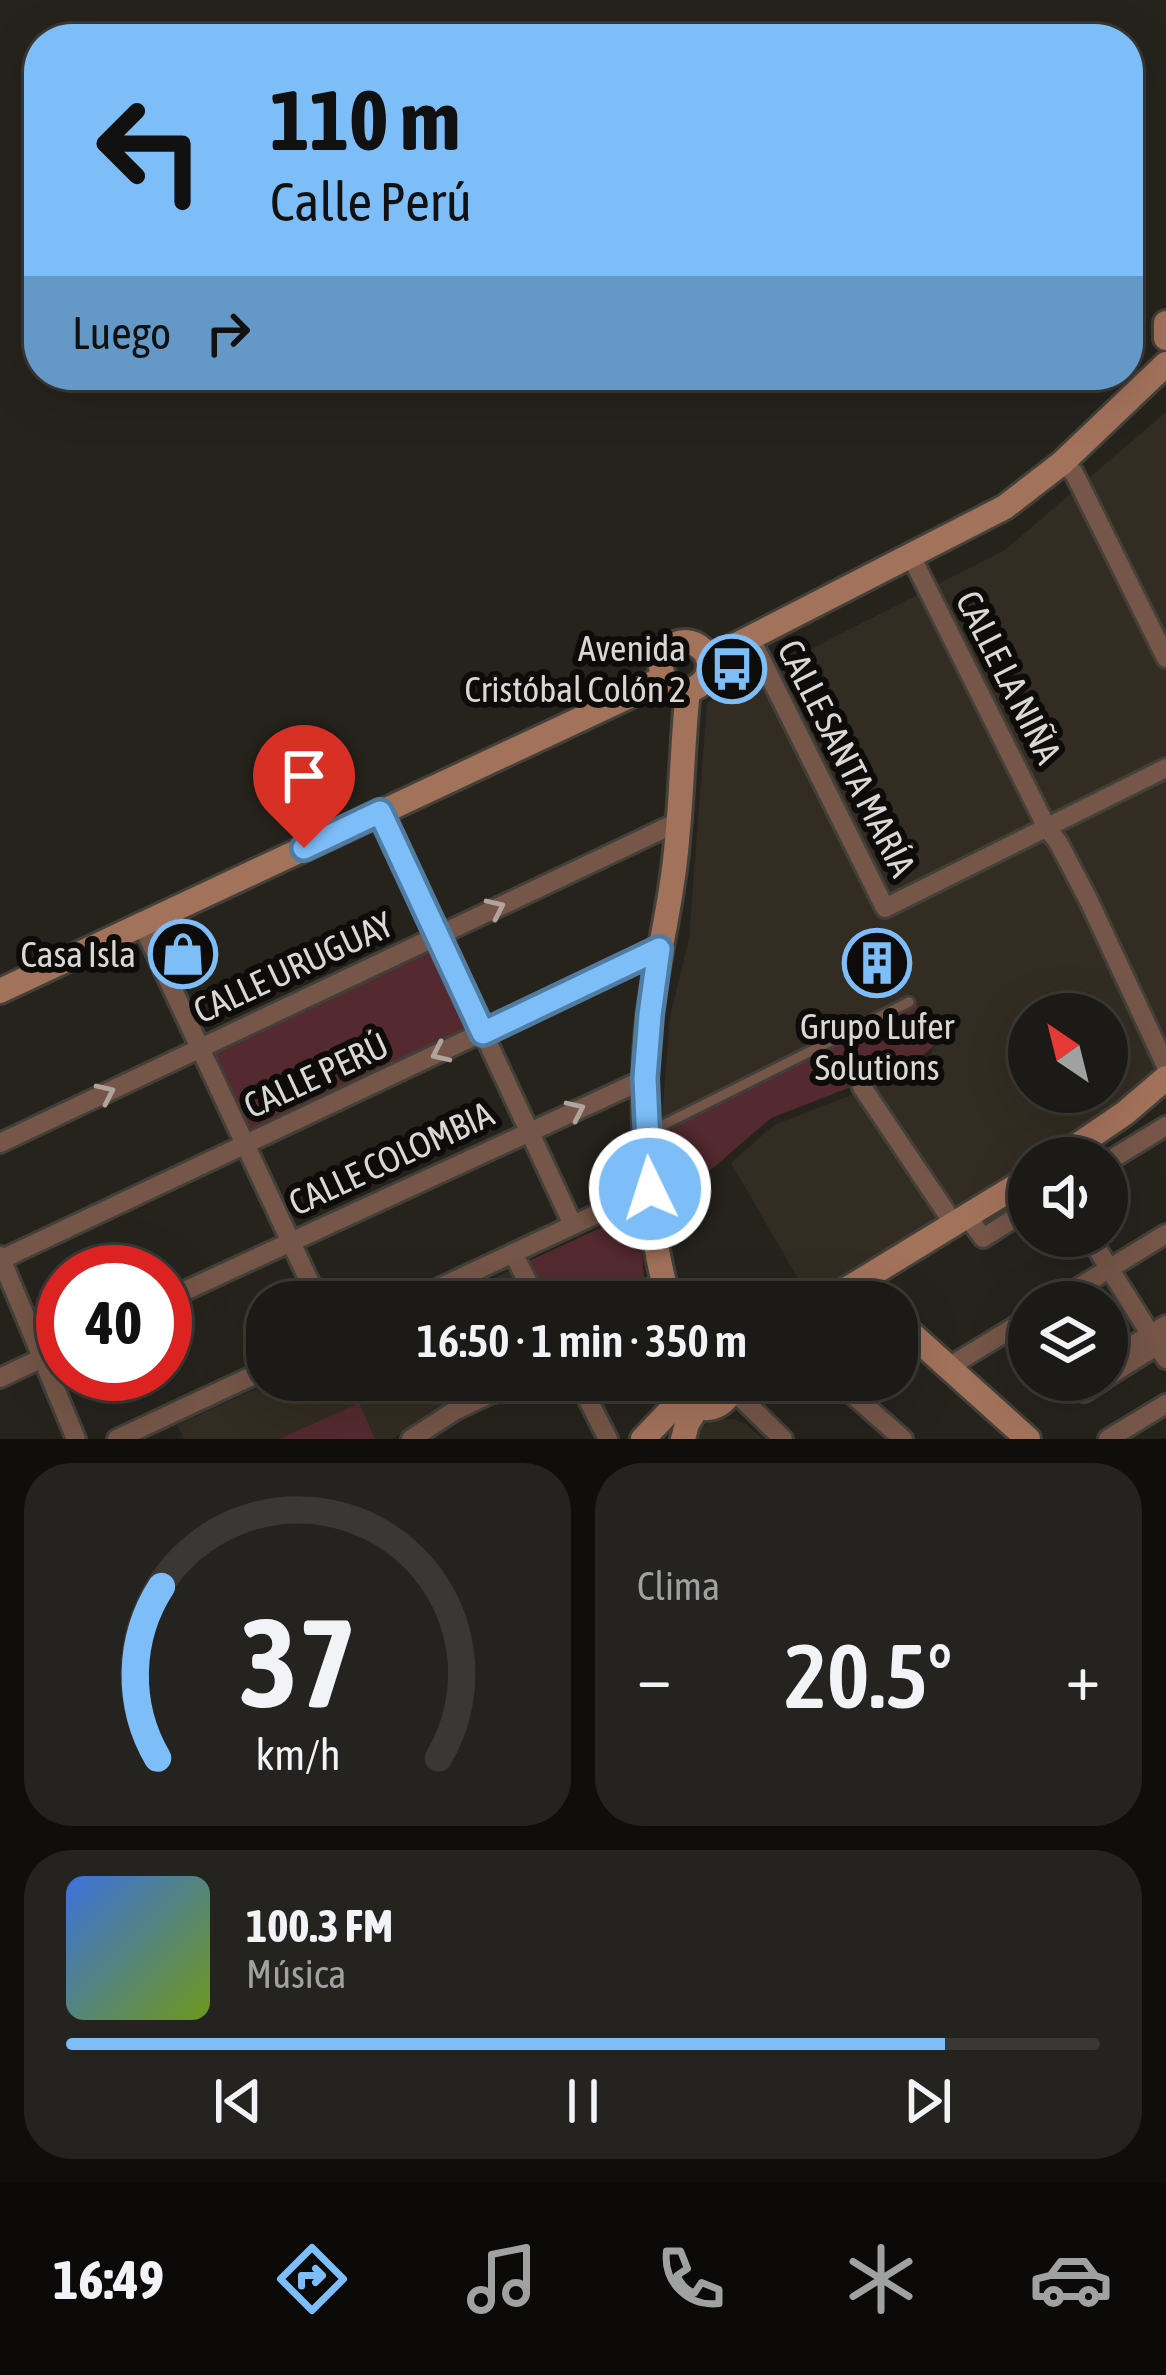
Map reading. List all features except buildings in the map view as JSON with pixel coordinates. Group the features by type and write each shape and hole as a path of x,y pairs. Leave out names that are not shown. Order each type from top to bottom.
{"main road":[{"path":"1166,323 1166,338"},
{"path":"1143,386 1166,364"},
{"path":"709,659 1005,507 1061,463 1138,390"},
{"path":"691,642 709,659 709,672 701,685 688,690 675,688 661,668 673,645 691,642"},
{"path":"0,991 664,677"},
{"path":"663,1281 650,1189 645,1078 680,820 688,690"},
{"path":"1090,1137 1166,1078"},
{"path":"863,1281 1008,1191"},
{"path":"918,1341 1028,1439"},
{"path":"644,1439 680,1401"},
{"path":"683,1439 690,1401"}],"street":[{"path":"1061,463 1074,472 1166,658"},
{"name":"CALLE LA NIÑA","path":"911,556 1047,828 1088,899 1166,1066"},
{"name":"CALLE SANTA MARÍA","path":"750,638 885,908 1047,828"},
{"path":"1047,828 1166,767"},
{"path":"380,812 573,1225"},
{"name":"CALLE URUGUAY","path":"0,1143 680,820"},
{"path":"142,924 309,1281"},
{"name":"CALLE PERÚ","path":"0,1259 659,949"},
{"name":"CALLE COLOMBIA","path":"192,1287 645,1078"},
{"path":"862,1087 960,1220 983,1238 1008,1222"},
{"path":"1128,1149 1166,1126"},
{"path":"454,1281 650,1189"},
{"path":"1089,1281 1166,1234"},
{"path":"513,1253 527,1281"},
{"path":"1102,1257 1161,1341"},
{"path":"0,1259 36,1344"},
{"path":"947,1368 1008,1331"},
{"path":"1128,1353 1161,1341"},
{"path":"1128,1363 1161,1341"},
{"path":"0,1378 36,1361"},
{"path":"117,1439 246,1379"},
{"path":"60,1401 76,1439"},
{"path":"411,1439 475,1401"},
{"path":"589,1401 608,1439"},
{"path":"748,1401 783,1439"},
{"path":"860,1401 903,1439"},
{"path":"1108,1439 1166,1404"}],"lane":[{"path":"646,1134 909,1002"}],"shaded area":[{"path":"1166,412 1166,1062 1128,1095 1128,993 1008,993 1008,1113 1104,1113 1066,1137 1008,1137 1008,1174 838,1281 800,1281 731,1163 774,1125 923,1067 936,1044 911,993 662,1117 670,1016 689,939 707,702 1005,550"},
{"path":"432,948 470,1030 249,1132 211,1049"},
{"path":"913,995 936,1044 915,1062 771,1118 707,1173 688,1228 675,1246 665,1154 673,1151 671,1116"},
{"path":"639,1210 644,1281 539,1281 529,1261"},
{"path":"511,1270 516,1281 487,1281"},
{"path":"246,1393 246,1401 455,1401 392,1439 184,1439 177,1425"},
{"path":"359,1403 375,1439 279,1439"},
{"path":"716,1419 735,1419 763,1439 695,1439 697,1430"}],"place":[{"name":"Avenida Cristóbal Colón 2","path":"732,669"},
{"name":"Casa Isla","path":"183,954"},
{"name":"Grupo Lufer Solutions","path":"877,963"}],"route":[{"path":"304,848 380,812 483,1033 659,949 645,1078 650,1189"}]}
